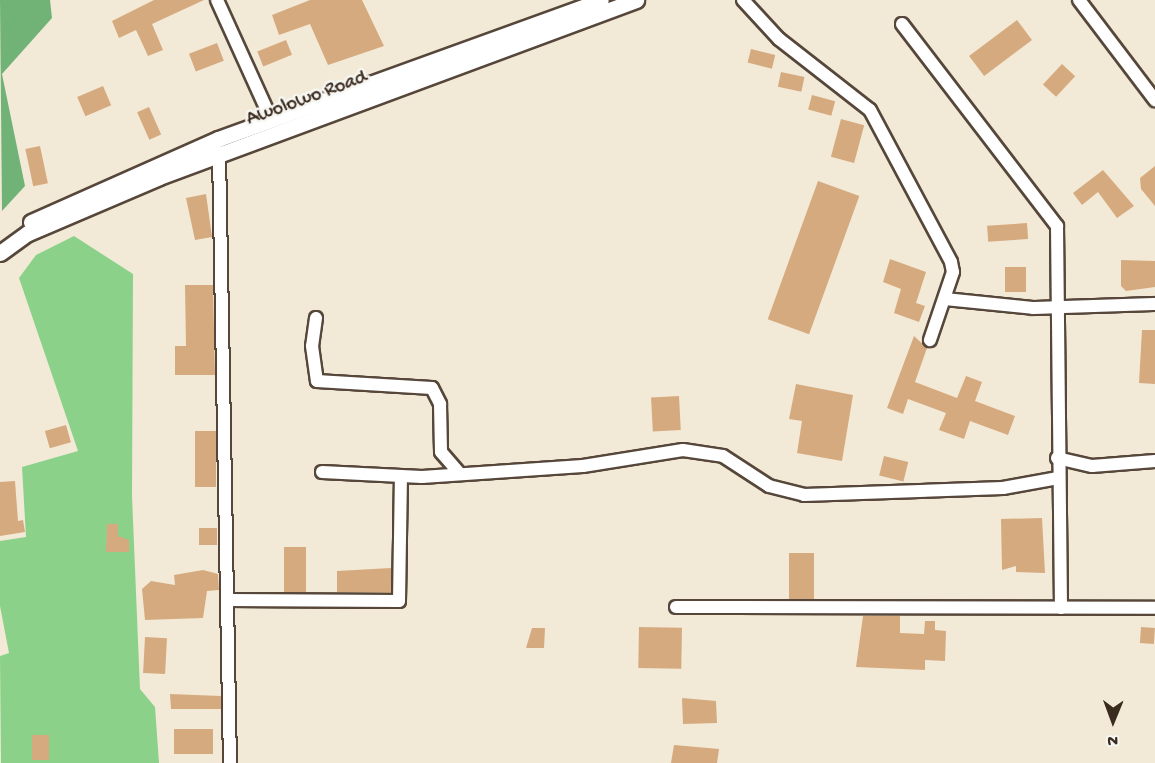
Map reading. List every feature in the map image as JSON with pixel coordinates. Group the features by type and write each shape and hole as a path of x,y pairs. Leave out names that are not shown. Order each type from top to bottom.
{"main road":[{"name":"Awolowo Road","path":"5,244 99,189 271,119 601,0"},
{"name":"Awolowo Road","path":"26,230 219,153 636,0"}],"street":[{"path":"217,0 271,119"},
{"path":"743,0 778,39 870,110 951,262 945,299 930,340"},
{"path":"1079,0 1155,100"},
{"path":"902,24 988,142 1049,211 1057,226 1060,307 1054,363 1061,608"},
{"path":"219,153 230,763"},
{"path":"945,299 1060,307 1155,303"},
{"path":"316,318 312,346 317,381 432,388 440,404 441,452 460,474"},
{"path":"322,472 401,476 460,474 583,466 683,450 723,456 769,486 804,495 1003,488 1058,478"},
{"path":"1057,458 1092,466 1155,461"},
{"path":"228,600 399,601 401,476"},
{"path":"676,607 1155,608"}],"green space":[{"path":"0,0 50,0 52,18 2,74 25,186 2,211"},
{"path":"74,236 133,274 132,496 140,689 155,707 159,763 1,763 0,656 9,653 0,606 0,541 26,537 22,467 78,451 19,278 36,255"}],"building":[{"path":"154,0 204,0 152,24 163,50 148,56 136,30 119,38 112,21"},
{"path":"310,0 362,0 384,46 328,65 310,24 279,35 272,15"},
{"path":"1017,20 1032,40 984,76 969,56"},
{"path":"286,40 292,55 263,66 257,52"},
{"path":"217,43 224,61 196,71 189,54"},
{"path":"751,49 775,55 772,69 748,63"},
{"path":"1062,64 1075,76 1056,97 1043,84"},
{"path":"781,72 804,77 801,92 778,87"},
{"path":"103,86 111,105 85,116 77,97"},
{"path":"812,95 835,101 831,116 808,109"},
{"path":"149,107 161,134 149,140 137,112"},
{"path":"841,119 864,125 854,163 831,157"},
{"path":"40,146 48,183 33,186 25,149"},
{"path":"1155,166 1155,206 1141,189 1140,178"},
{"path":"1103,170 1134,206 1117,218 1098,192 1082,205 1073,193"},
{"path":"818,181 859,196 809,334 768,319"},
{"path":"206,194 212,237 195,240 186,198"},
{"path":"1027,223 1028,239 988,242 987,226"},
{"path":"890,259 926,272 916,303 925,306 919,322 894,313 901,289 883,282"},
{"path":"1121,260 1155,261 1155,287 1126,291 1121,286"},
{"path":"1005,267 1026,267 1026,292 1005,292"},
{"path":"185,285 213,285 215,375 175,375 175,346 186,346"},
{"path":"1142,330 1155,330 1155,384 1139,383"},
{"path":"914,336 927,348 915,382 957,398 966,376 982,382 975,401 1015,416 1008,435 970,421 964,439 939,430 946,413 908,399 903,414 887,408"},
{"path":"796,384 853,395 842,461 797,453 802,421 789,419"},
{"path":"679,396 681,430 653,431 651,397"},
{"path":"66,425 71,442 50,448 45,431"},
{"path":"195,431 216,431 216,487 195,487"},
{"path":"884,456 908,462 903,481 879,475"},
{"path":"15,481 18,521 23,520 25,532 0,536 0,482"},
{"path":"1042,518 1045,573 1016,572 1016,566 1002,570 1001,519"},
{"path":"107,524 118,524 118,536 129,540 129,552 106,552"},
{"path":"199,528 217,528 217,545 199,545"},
{"path":"284,547 306,547 306,592 284,592"},
{"path":"789,553 814,553 814,599 789,599"},
{"path":"391,568 391,593 337,592 337,571"},
{"path":"203,570 218,574 219,590 207,591 203,618 145,620 142,589 151,581 175,585 174,575"},
{"path":"863,616 900,616 900,633 924,634 925,621 935,621 935,630 946,631 945,661 925,660 925,670 856,667"},
{"path":"639,627 682,628 681,669 638,668"},
{"path":"1141,627 1155,628 1154,644 1140,643"},
{"path":"532,628 545,628 544,648 526,648"},
{"path":"145,637 167,638 165,674 143,673"},
{"path":"170,694 221,696 221,709 171,709"},
{"path":"682,698 716,701 717,723 683,724"},
{"path":"174,729 213,729 213,754 174,754"},
{"path":"32,735 49,735 49,760 32,760"},
{"path":"674,745 719,749 717,763 671,763"}]}
